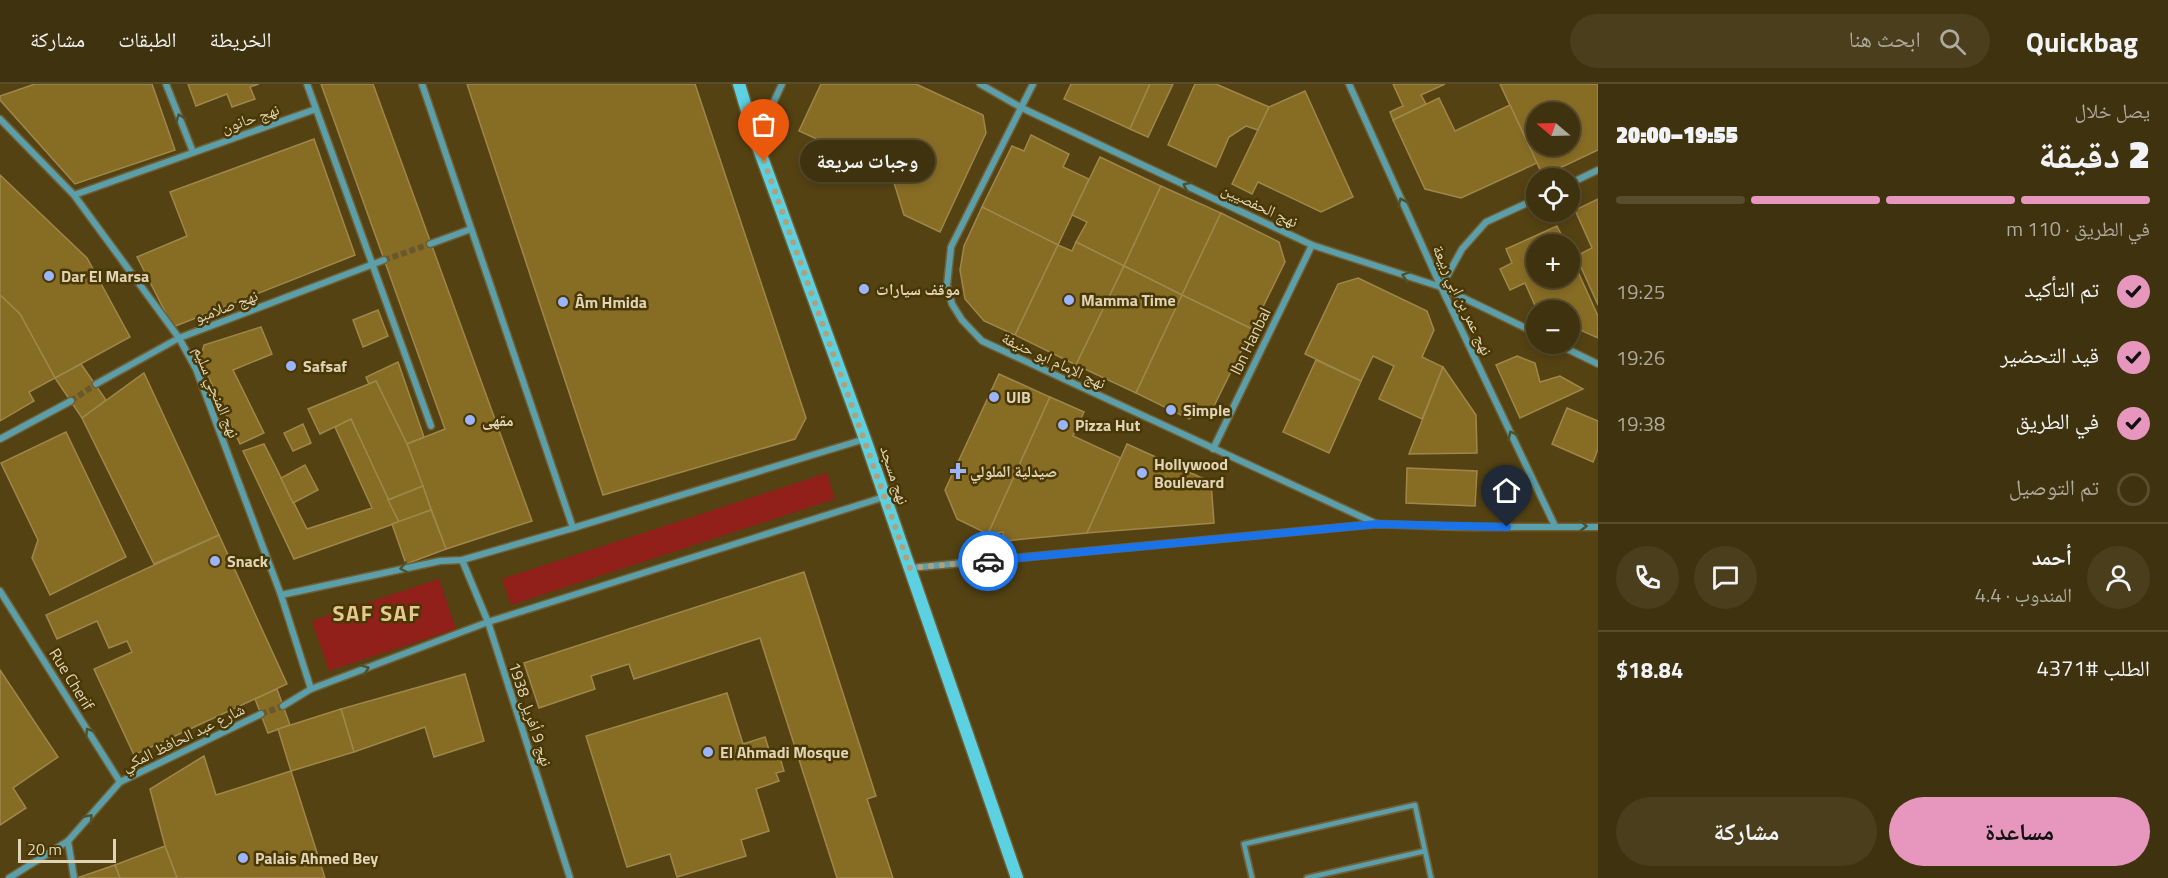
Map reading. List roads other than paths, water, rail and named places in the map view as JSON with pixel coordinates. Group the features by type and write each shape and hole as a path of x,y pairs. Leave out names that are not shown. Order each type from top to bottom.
{"street":[{"path":"166,84 193,152"},
{"path":"307,84 431,426"},
{"path":"423,84 573,528"},
{"name":"نهج مسجد","path":"739,84 756,141 865,439 1017,878"},
{"path":"756,141 782,84"},
{"name":"نهج الحفصيين","path":"980,84 1022,108 1312,245 1441,287 1526,328"},
{"name":"نهج الإمام ابو حنيفة","path":"1033,84 951,247 947,285 952,304 962,320 982,341 1377,524"},
{"name":"نهج عمر بن ابي ربيعة","path":"1349,84 1441,287 1555,526"},
{"name":"نهج حانون","path":"74,195 316,109"},
{"name":"نهج المنجي سليم","path":"0,119 74,195 179,338 196,369 281,595 311,689"},
{"path":"1580,179 1598,170"},
{"path":"1441,287 1462,249 1486,222 1526,204"},
{"path":"430,244 471,229"},
{"name":"Ibn Hanbal","path":"1213,449 1312,245"},
{"name":"نهج صلامبو","path":"96,384 179,338 384,260"},
{"path":"1578,354 1598,364"},
{"path":"0,439 71,401"},
{"path":"281,595 440,561 462,560 865,439"},
{"path":"283,706 311,689 488,622 884,497"},
{"path":"910,568 1377,524 1459,527 1598,527"},
{"name":"نهج 9 أفريل 1938","path":"462,560 488,622 570,878"},
{"name":"Rue Cherif","path":"0,591 120,782"},
{"name":"شارع عبد الحافظ المكي","path":"9,878 68,841 120,782 261,714"},
{"path":"68,841 74,878"}],"lane":[{"path":"1252,878 1244,844 1415,805 1431,878"},
{"path":"1307,878 1425,851"}],"tunnel":[{"path":"384,260 430,244"},
{"path":"71,401 96,384"},
{"path":"261,714 283,706"}],"place":[{"name":"وجبات سريعة","path":"764,161"},
{"name":"Dar El Marsa","path":"49,276"},
{"name":"موقف سيارات","path":"864,289"},
{"name":"Mamma Time","path":"1069,300"},
{"name":"Âm Hmida","path":"563,302"},
{"name":"Safsaf","path":"291,366"},
{"name":"UIB","path":"994,397"},
{"name":"Simple","path":"1171,410"},
{"name":"مقهى","path":"470,420"},
{"name":"Pizza Hut","path":"1063,425"},
{"name":"صيدلية الملولي","path":"958,471"},
{"name":"Hollywood Boulevard","path":"1142,473"},
{"name":"Snack","path":"215,561"},
{"name":"El Ahmadi Mosque","path":"708,752"},
{"name":"Palais Ahmed Bey","path":"243,858"}],"district":[{"name":"SAF SAF","path":"377,613"}]}
